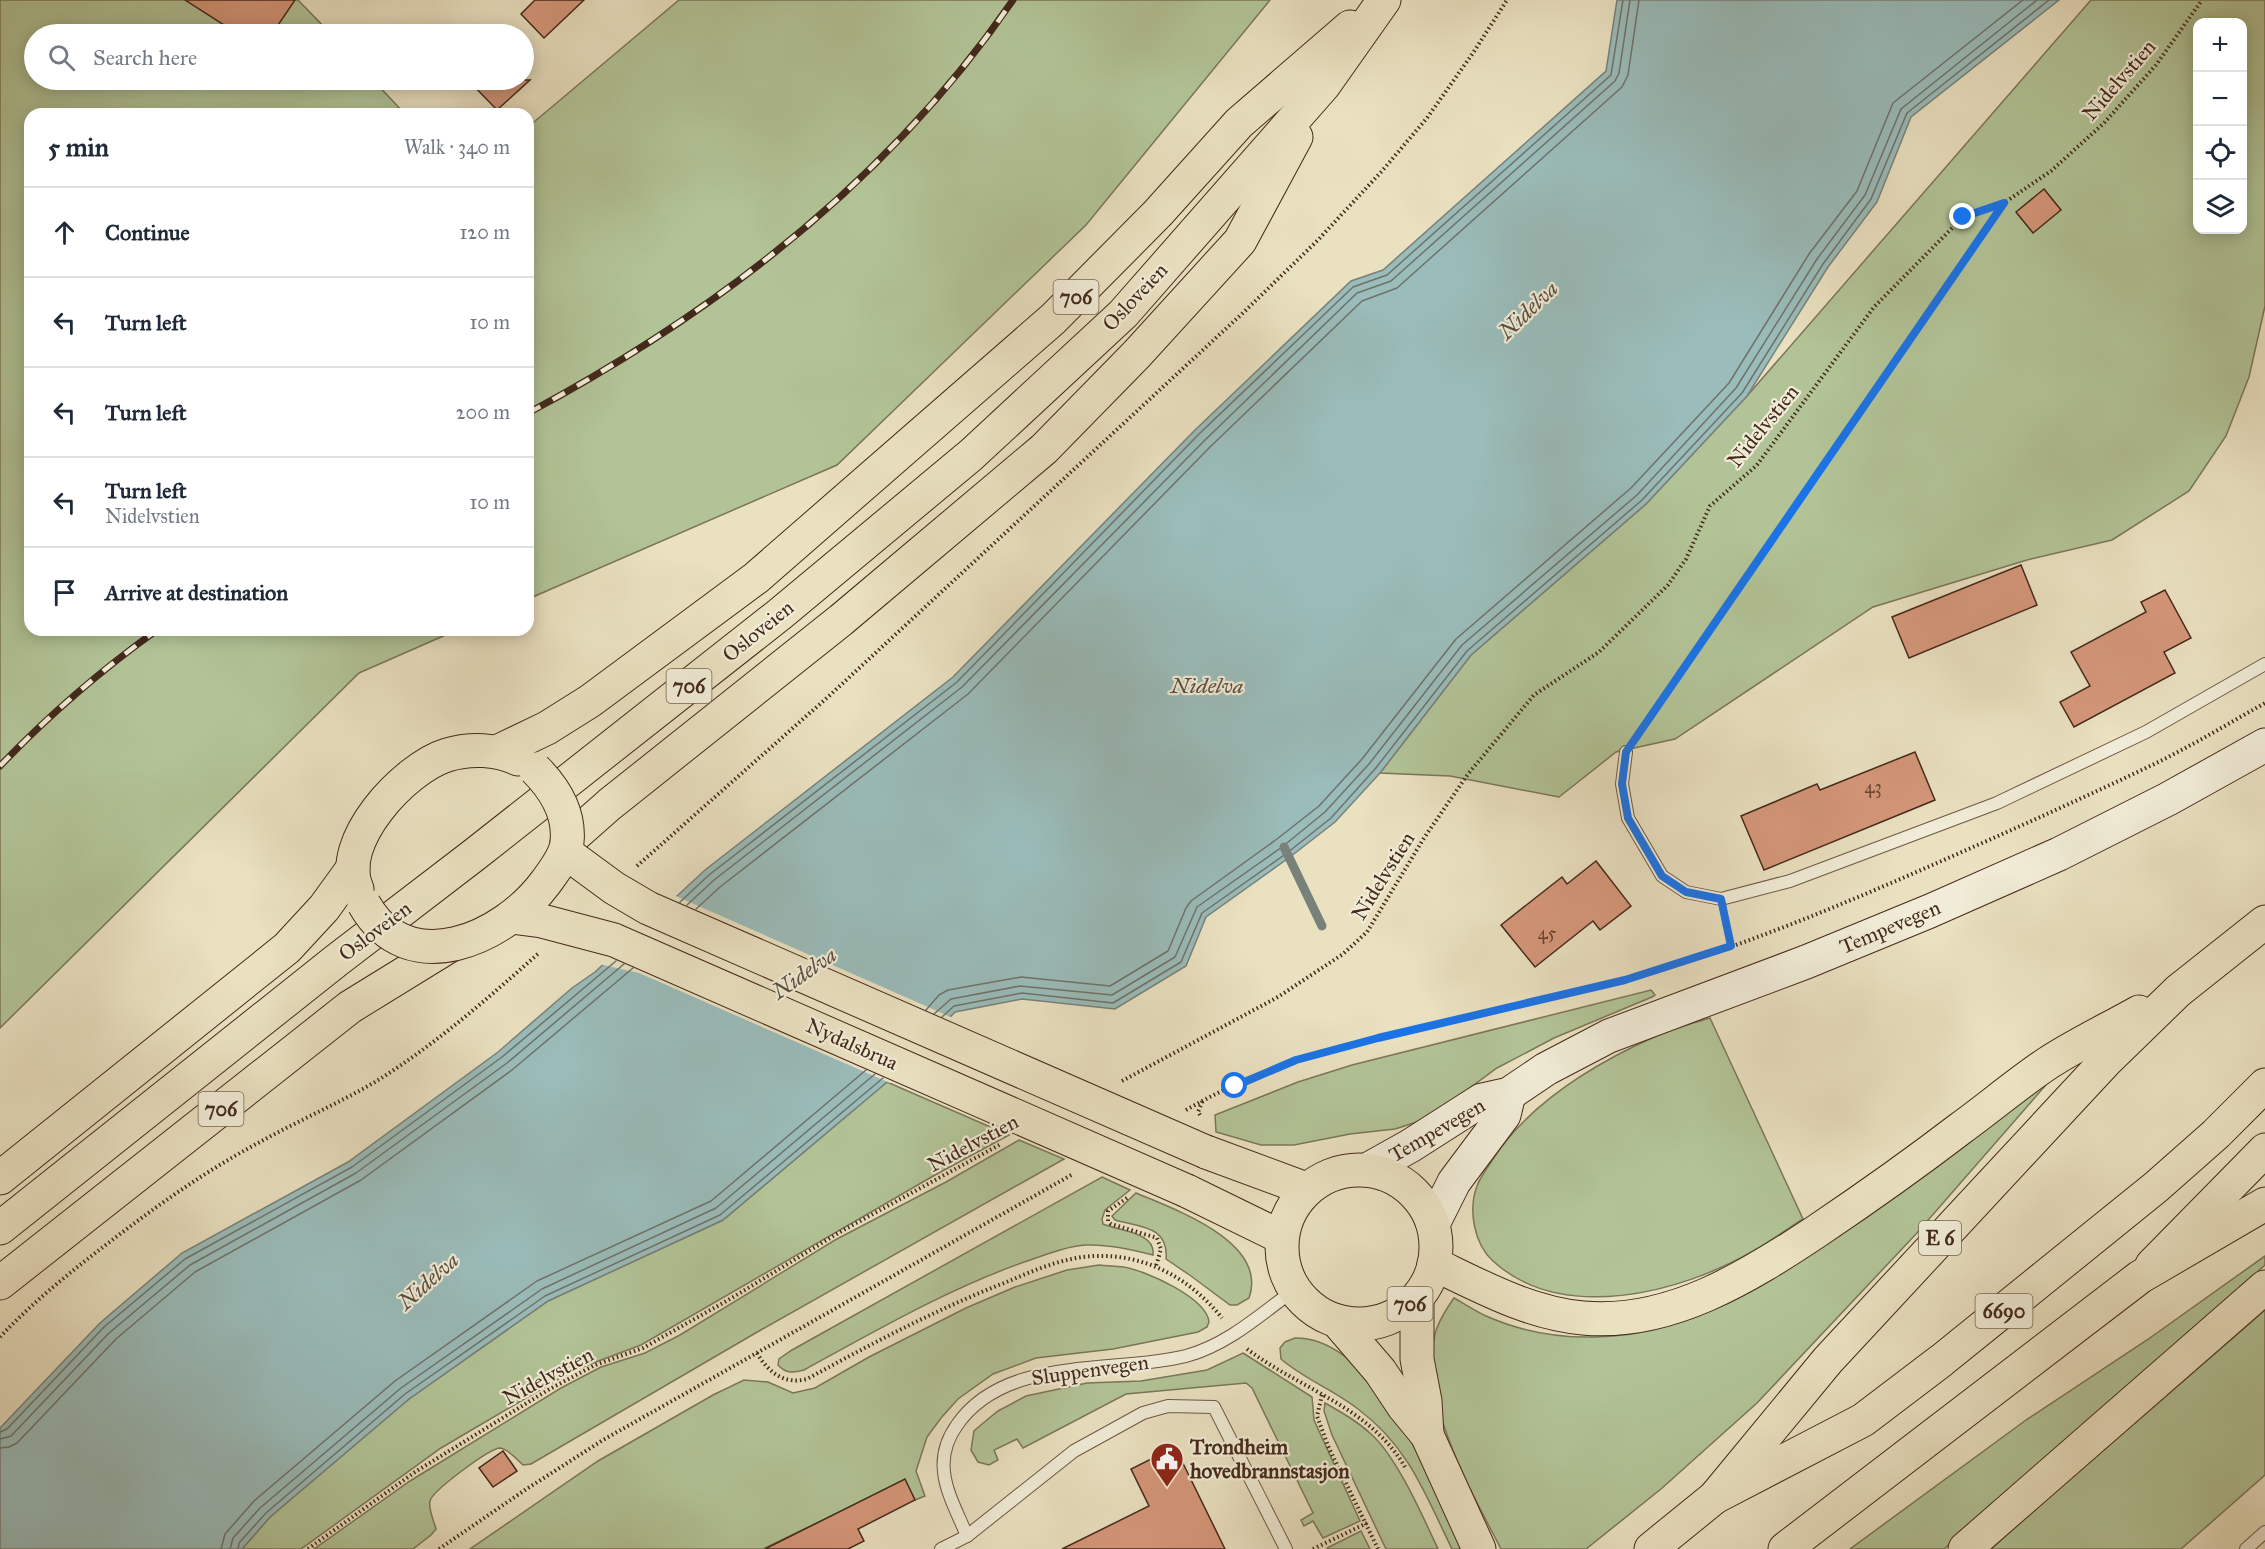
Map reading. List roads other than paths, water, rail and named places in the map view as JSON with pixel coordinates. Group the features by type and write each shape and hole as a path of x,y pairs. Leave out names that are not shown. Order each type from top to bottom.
{"main road":[{"name":"Osloveien","path":"0,1228 318,975 771,621 971,455 1123,314 1324,85 1382,0"},
{"name":"706","path":"499,752 547,728 590,701 756,578 1053,320 1158,213 1239,123 1382,0"},
{"name":"706","path":"566,847 566,822 556,795 535,769 517,757 499,752 473,750 448,754 435,760 408,780 371,818 356,849 353,868 355,884 371,916 385,929 400,938 421,945 449,946 472,940 511,917 541,888 566,847 610,804 841,620 1044,449 1137,354 1240,241 1324,85"},
{"name":"Nydalsbrua","path":"566,847 614,888 648,908 1206,1152 1306,1189"},
{"name":"706","path":"0,1178 287,948 324,908 353,868"},
{"name":"Nydalsbrua","path":"511,917 542,921 614,940 1187,1191 1281,1237"},
{"name":"E 6","path":"1651,1549 1715,1497 1828,1360 2105,1062 2178,991 2265,922"},
{"name":"706","path":"0,1283 350,1007 449,946"},
{"name":"E 6","path":"1434,1264 1507,1300 1583,1318 1646,1314 1677,1306 1718,1290 1773,1260 1888,1184 2049,1062 2178,991"},
{"name":"6690","path":"1715,1497 1863,1420 1881,1407 2156,1187 2216,1134 2265,1085"},
{"path":"2140,1277 2265,1150"},
{"name":"706","path":"1358,1169 1378,1171 1396,1179 1412,1191 1425,1206 1433,1224 1436,1244 1434,1264 1427,1283 1417,1298 1404,1310 1372,1323 1354,1324 1337,1321 1320,1314 1306,1304 1294,1290 1281,1256 1281,1237 1294,1203 1306,1189 1321,1178 1338,1172 1358,1169"},
{"path":"1785,1549 2140,1277 2265,1204"},
{"path":"1965,1549 2265,1287"},
{"name":"706","path":"1417,1298 1418,1359 1425,1401 1427,1435"},
{"name":"706","path":"1337,1321 1380,1371 1404,1407 1427,1435 1479,1549"}],"street":[{"name":"Tempevegen","path":"1367,1170 1410,1146 1482,1100 1509,1094 1546,1069 1609,1036 1806,962 2059,854 2168,799 2265,745"},
{"name":"Tempevegen","path":"1433,1224 1454,1182 1504,1115 1509,1094"}],"lane":[{"path":"1626,752 1622,784 1628,818 1662,876 1686,892 1721,899 1790,881 1997,803 2146,732 2265,664"},
{"name":"Sluppenvegen","path":"967,1536 944,1473 944,1451 952,1431 966,1412 1003,1388 1032,1376 1167,1359 1185,1356 1211,1347 1234,1334 1294,1290"},
{"path":"941,1549 967,1536 1074,1451 1143,1413 1168,1406 1189,1405 1214,1407 1286,1549"},
{"path":"2246,1549 2265,1532"}],"water":[{"name":"Nidelva","path":"1617,0 2059,0 1911,117 1877,202 1828,267 1747,396 1646,504 1471,655 1380,773 1335,822 1206,917 1186,966 1115,1009 1022,999 955,1012 887,1082 723,1220 548,1301 409,1399 270,1517 242,1549 0,1549 0,1428 100,1323 182,1253 348,1162 498,1052 572,988 595,972 705,870 953,677 1194,431 1351,281 1383,270 1606,71"}],"waterway":[{"path":"1284,847 1322,926"}],"railway":[{"path":"534,410 598,374 666,331 732,285 796,235 856,182 912,125 965,65 1013,0"},
{"path":"0,766 75,695 149,636"}],"place":[{"name":"Trondheim hovedbrannstasjon","path":"1167,1488"}]}
